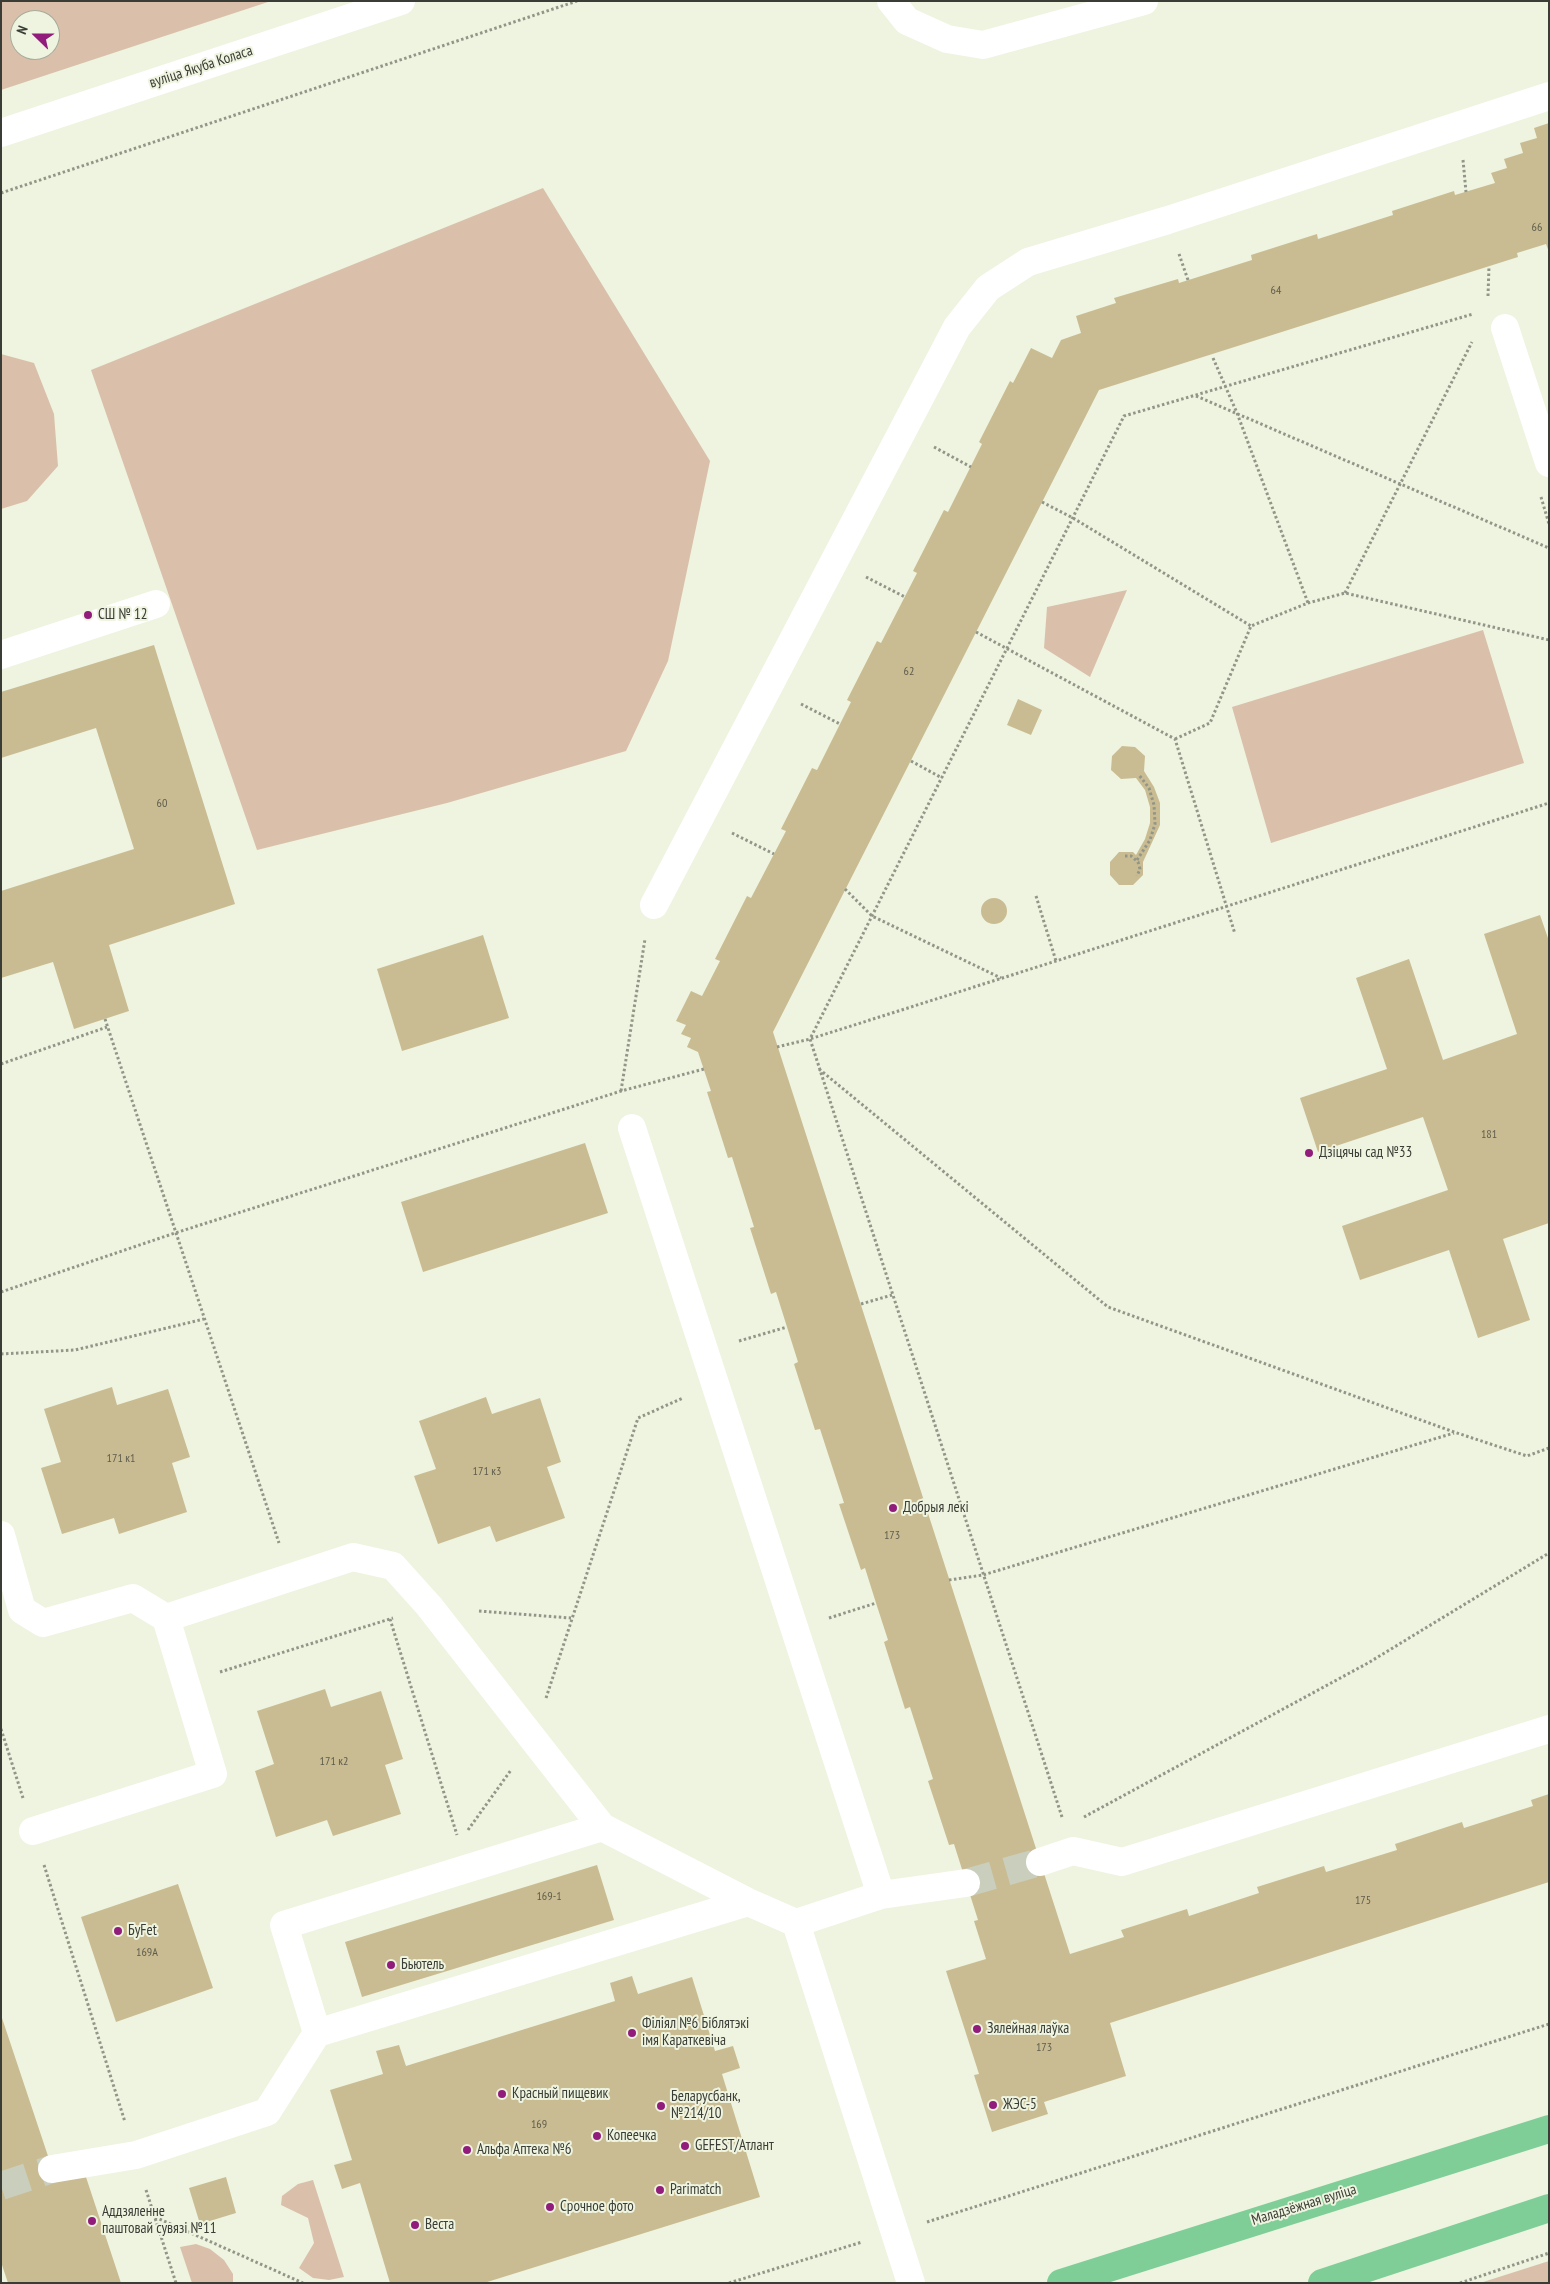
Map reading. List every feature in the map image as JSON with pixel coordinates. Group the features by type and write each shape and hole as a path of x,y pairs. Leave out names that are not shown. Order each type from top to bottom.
{"main road":[{"name":"Маладзёжная вуліца","path":"1061,2283 1549,2129"},
{"path":"1322,2283 1549,2208"}],"street":[{"name":"вуліца Якуба Коласа","path":"1,133 401,1"},
{"path":"891,1 907,21 947,39 984,45 1144,1"},
{"path":"654,905 957,328 988,288 1028,262 1168,220 1549,96"},
{"path":"1506,328 1549,463"},
{"path":"1,655 156,604"},
{"path":"632,1128 713,1384 881,1895"},
{"path":"1,1535 22,1610 43,1623 132,1598 166,1618 213,1774 33,1831"},
{"path":"166,1618 353,1557 394,1566 429,1606 602,1827 748,1902 796,1923 881,1895 966,1883"},
{"path":"1040,1862 1069,1839 1122,1862 1549,1729"},
{"path":"317,2033 284,1925 602,1827"},
{"path":"52,2169 136,2155 268,2112 317,2033 748,1902"},
{"path":"796,1923 911,2283"}],"path":[{"path":"1,193 577,1"},
{"path":"1488,301 1490,266"},
{"path":"1478,312 1124,416 810,1038 818,1068 1069,1839 1368,1663 1549,1553"},
{"path":"1345,593 1475,336"},
{"path":"1213,358 1237,413 1308,603"},
{"path":"1195,396 1549,548"},
{"path":"903,431 971,466"},
{"path":"1042,502 1073,518 1251,626"},
{"path":"835,561 905,597"},
{"path":"1175,740 1210,723 1251,626 1308,603 1345,593 1549,640"},
{"path":"976,632 1175,740 1235,934"},
{"path":"768,688 840,724"},
{"path":"911,760 942,778"},
{"path":"1137,860 1150,840 1152,819 1149,788 1139,775"},
{"path":"777,1047 1056,961 1549,803"},
{"path":"700,817 774,854"},
{"path":"1125,856 1131,856 1137,860 1140,869 1137,876"},
{"path":"845,889 872,916 1002,978"},
{"path":"1036,896 1056,961"},
{"path":"632,1128 621,1090 642,951 654,905"},
{"path":"104,1019 290,1577"},
{"path":"1,1064 107,1027"},
{"path":"818,1068 1108,1307 1454,1432 1527,1456 1549,1448"},
{"path":"1,1292 175,1233 621,1090 704,1070"},
{"path":"860,1304 892,1295"},
{"path":"1,1354 75,1350 204,1319"},
{"path":"703,1352 787,1327"},
{"path":"465,1835 534,1739 571,1618 638,1418 713,1384"},
{"path":"949,1580 983,1575 1454,1432"},
{"path":"794,1629 876,1603"},
{"path":"186,1683 429,1606 571,1618"},
{"path":"390,1619 459,1843"},
{"path":"1,1729 176,2283"},
{"path":"729,2283 1549,2024"},
{"path":"154,2217 303,2283"},
{"path":"1460,2283 1549,2254"}],"shaded area":[{"path":"1,1 271,1 1,90"},
{"path":"543,188 710,461 668,661 626,751 447,803 257,850 91,370"},
{"path":"1,354 34,363 54,414 58,466 27,501 1,509"},
{"path":"1127,590 1090,677 1044,648 1047,607"},
{"path":"1483,630 1524,763 1271,843 1232,707"},
{"path":"313,2180 344,2277 329,2280 313,2278 299,2268 314,2243 308,2218 281,2205 282,2196 298,2184"},
{"path":"196,2244 210,2249 224,2260 233,2274 233,2283 192,2283 180,2247"},
{"path":"1549,2261 1549,2283 1480,2283"}],"building":[{"path":"1549,123 1549,252 1546,244 1517,253 1518,257 1099,390 773,1032 1070,1954 1124,1937 1121,1930 1187,1909 1189,1916 1259,1893 1257,1887 1324,1866 1326,1872 1397,1850 1395,1844 1462,1822 1464,1828 1533,1806 1531,1800 1549,1794 1549,1882 1110,2023 1126,2076 1044,2102 1048,2114 992,2132 974,2075 979,2074 946,1971 986,1959 974,1921 978,1920 954,1844 949,1845 928,1781 933,1779 910,1707 905,1709 884,1642 888,1640 865,1568 861,1570 839,1504 844,1503 820,1429 815,1430 794,1364 798,1362 776,1292 771,1294 750,1228 754,1227 732,1157 728,1158 707,1092 711,1091 698,1052 687,1047 691,1038 681,1034 686,1025 676,1021 691,991 702,996 720,961 715,959 747,896 751,898 786,831 781,829 812,768 817,770 851,702 847,700 877,641 881,643 917,573 913,571 944,510 948,512 982,444 979,442 1010,381 1013,383 1031,348 1052,358 1061,340 1081,333 1076,316 1116,303 1114,298 1178,279 1179,283 1252,260 1251,255 1317,234 1318,239 1393,215 1392,211 1454,191 1455,195 1495,183 1491,173 1507,168 1504,159 1523,153 1520,143 1537,138 1534,128"},
{"path":"154,645 235,904 109,945 129,1011 74,1029 53,962 1,978 1,891 134,849 96,728 1,758 1,692"},
{"path":"1018,699 1042,710 1031,735 1007,725"},
{"path":"1122,746 1135,747 1145,756 1144,771 1154,787 1160,803 1160,825 1143,862 1143,875 1133,885 1119,885 1110,875 1110,862 1119,852 1133,852 1136,855 1145,839 1150,823 1150,807 1145,790 1136,778 1121,779 1111,770 1112,756"},
{"path":"994,898 1003,902 1007,911 1003,920 994,924 985,920 981,911 985,902"},
{"path":"1540,915 1549,941 1549,1223 1503,1239 1530,1320 1478,1338 1449,1250 1360,1280 1342,1226 1448,1190 1423,1117 1318,1152 1300,1098 1387,1069 1356,978 1409,959 1443,1060 1517,1034 1484,934"},
{"path":"483,935 509,1018 402,1051 377,969"},
{"path":"585,1143 608,1213 423,1272 401,1202"},
{"path":"112,1387 117,1405 168,1389 190,1457 172,1463 187,1512 119,1534 114,1518 62,1534 41,1468 61,1462 44,1409"},
{"path":"486,1397 492,1414 540,1398 561,1462 547,1467 565,1518 496,1542 490,1526 438,1544 414,1476 436,1469 419,1421"},
{"path":"325,1689 331,1707 381,1691 403,1759 385,1765 401,1814 333,1836 327,1820 276,1837 255,1771 274,1764 257,1711"},
{"path":"597,1865 614,1920 362,1997 345,1942"},
{"path":"178,1884 213,1988 116,2022 81,1917"},
{"path":"632,1976 638,1994 692,1977 715,2051 733,2046 740,2068 722,2074 760,2197 484,2283 390,2283 360,2183 342,2189 334,2165 352,2160 330,2090 383,2074 376,2051 399,2045 406,2066 615,2001 610,1983"},
{"path":"1,2015 56,2180 84,2171 121,2283 8,2283 1,2262"},
{"path":"226,2177 236,2213 200,2224 189,2188"}],"tunnel":[{"path":"966,1883 1040,1862"},
{"path":"1,2186 52,2169"}],"place":[{"name":"СШ № 12","path":"88,615"},
{"name":"Дзіцячы сад №33","path":"1309,1153"},
{"name":"Добрыя лекі","path":"893,1508"},
{"name":"БуFet","path":"118,1931"},
{"name":"Бьютель","path":"391,1965"},
{"name":"Зялейная лаўка","path":"977,2029"},
{"name":"Філіял №6 Біблятэкі імя Караткевіча","path":"632,2033"},
{"name":"Красный пищевик","path":"502,2094"},
{"name":"ЖЭС-5","path":"993,2105"},
{"name":"Беларусбанк, №214/10","path":"661,2106"},
{"name":"Копеечка","path":"597,2136"},
{"name":"GEFEST/Атлант","path":"685,2146"},
{"name":"Альфа Аптека №6","path":"467,2150"},
{"name":"Parimatch","path":"660,2190"},
{"name":"Срочное фото","path":"550,2207"},
{"name":"Аддзяленне паштовай сувязі №11","path":"92,2221"},
{"name":"Веста","path":"415,2225"}]}
